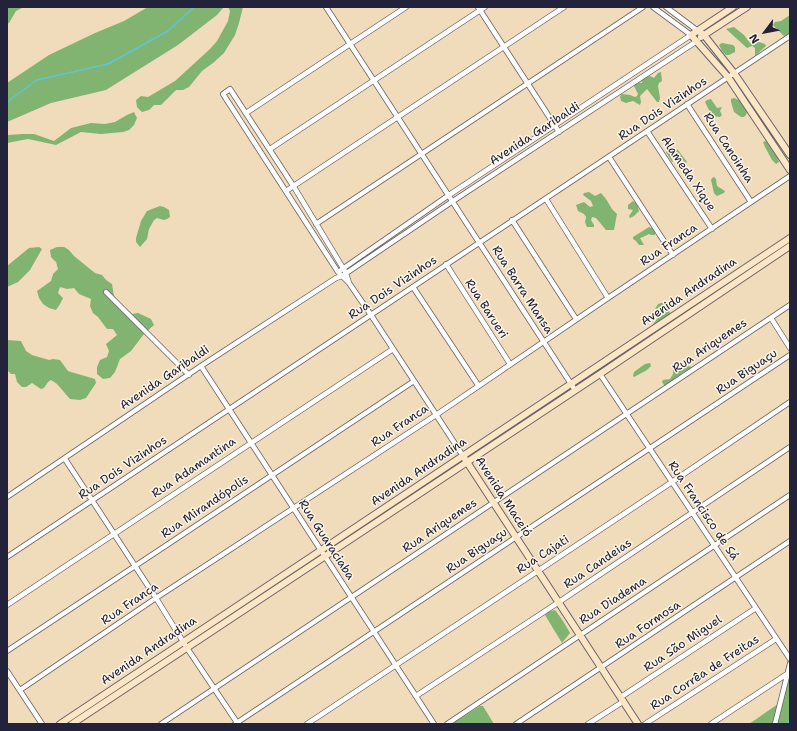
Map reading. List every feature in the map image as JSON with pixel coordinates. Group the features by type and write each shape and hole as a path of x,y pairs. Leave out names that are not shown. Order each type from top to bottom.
{"main road":[{"name":"Avenida Garibaldi","path":"691,35 733,7"},
{"name":"Avenida Garibaldi","path":"697,41 747,7"},
{"path":"698,30 734,72 790,155"},
{"path":"691,35 728,77 790,170"},
{"name":"Avenida Andradina","path":"72,724 321,550 600,374 790,238"},
{"name":"Avenida Andradina","path":"60,724 325,556 465,459 570,383 790,246"},
{"name":"Avenida Maceió","path":"465,459 638,724"}],"street":[{"path":"327,7 448,195"},
{"path":"246,113 406,7"},
{"path":"270,150 479,9 485,7"},
{"path":"286,191 564,7"},
{"path":"316,224 643,7"},
{"path":"653,7 691,35"},
{"path":"666,7 698,30"},
{"path":"479,9 559,132"},
{"name":"Avenida Garibaldi","path":"338,272 448,195 691,35"},
{"name":"Rua Dois Vizinhos","path":"7,557 790,36"},
{"name":"Avenida Garibaldi","path":"7,497 201,366 336,278 342,276 453,201 697,41"},
{"name":"Avenida Maceió","path":"349,283 346,273 294,187 230,89 223,94 338,272 349,283 371,315 465,459"},
{"name":"Rua Canoinha","path":"687,104 751,202"},
{"name":"Alameda Xique","path":"647,131 712,229"},
{"path":"609,157 673,255"},
{"name":"Rua Franca","path":"20,690 156,598 478,386 790,176"},
{"name":"Rua Barra Mansa","path":"448,195 575,390"},
{"path":"546,199 608,298"},
{"path":"512,220 576,319"},
{"name":"Rua Barueri","path":"446,264 510,364"},
{"path":"336,278 338,272"},
{"path":"413,287 478,386"},
{"path":"106,292 189,375"},
{"name":"Rua Ariquemes","path":"161,724 790,305"},
{"path":"771,318 790,348"},
{"name":"Rua Adamantina","path":"7,605 393,349"},
{"name":"Rua Biguaçu","path":"237,724 790,355"},
{"name":"Rua Guaraciaba","path":"201,366 434,724"},
{"name":"Rua Francisco de Sá","path":"600,374 790,659"},
{"name":"Rua Mirandópolis","path":"7,651 414,381"},
{"name":"Rua Cajati","path":"307,724 790,402"},
{"name":"Rua Candeias","path":"416,696 790,447"},
{"path":"65,459 237,724"},
{"name":"Rua Diadema","path":"447,724 790,495"},
{"name":"Rua Formosa","path":"516,724 790,541"},
{"name":"Rua São Miguel","path":"588,724 622,699 756,608"},
{"name":"Rua Corrêa de Freitas","path":"645,724 776,638"},
{"path":"775,724 790,664"},
{"path":"7,671 42,724"},
{"path":"711,724 787,674"}],"green space":[{"path":"24,7 16,11 7,24 7,8"},
{"path":"148,7 224,7 217,15 178,45 106,90 51,103 7,122 7,83 49,55 124,21"},
{"path":"228,7 243,7 235,35 224,53 202,71 189,87 183,90 176,90 161,105 154,105 149,110 142,112 137,107 136,100 141,96 148,97 175,81 217,41 228,21 230,11"},
{"path":"790,15 790,34 784,36 773,25 775,22 781,21"},
{"path":"734,27 744,35 750,43 759,42 765,44 766,46 755,56 755,48 752,46 747,48 726,29"},
{"path":"722,43 733,45 735,47 735,52 726,55 719,45"},
{"path":"661,72 662,81 658,86 660,98 659,102 657,102 647,89 640,96 640,105 633,101 626,103 621,101 620,96 622,94 635,97 637,96 638,94 633,84 637,82 642,83 641,79 644,77 650,76 654,78"},
{"path":"734,98 743,104 747,112 744,117 741,117 734,112 731,99"},
{"path":"711,99 717,108 722,107 720,111 722,115 720,117 712,116 705,102"},
{"path":"134,112 137,118 134,125 129,130 123,132 101,134 81,132 56,145 28,139 7,143 7,135 23,134 34,134 54,141 71,128 91,123 105,124 115,122"},
{"path":"766,141 778,159 779,162 776,164 765,147 763,142"},
{"path":"671,147 678,150 687,162 686,163 677,155 671,157 672,162 666,152"},
{"path":"714,177 716,179 717,186 725,191 717,196 714,193 711,180"},
{"path":"589,192 595,196 601,193 617,214 614,230 606,230 596,218 592,217 591,220 594,227 587,227 585,222 586,217 578,211 576,205 584,202 590,207 593,206 591,201 583,195 584,193"},
{"path":"633,201 637,204 639,211 630,218 629,216 633,210 628,209 628,205"},
{"path":"160,206 169,210 170,217 164,220 157,218 154,220 149,229 147,239 140,247 136,242 136,238 141,221 147,211"},
{"path":"649,227 654,229 655,235 649,234 640,238 644,245 639,245 633,237"},
{"path":"39,247 42,249 30,270 18,282 7,287 7,266 29,248"},
{"path":"57,247 64,247 69,250 95,273 102,275 112,284 114,296 117,301 132,314 138,313 151,319 154,325 144,334 131,351 120,359 115,372 110,378 103,379 97,374 97,367 100,360 107,357 109,351 106,344 117,335 113,329 107,329 93,313 90,306 91,299 79,294 74,288 67,289 60,287 58,293 63,298 56,310 43,304 39,298 37,291 51,281 53,274 58,269 56,262 51,257 50,250"},
{"path":"664,303 669,309 669,317 654,327 651,327 657,319 666,313 664,308 655,309 658,304"},
{"path":"7,340 21,341 26,351 32,355 49,360 60,360 68,371 95,379 96,383 86,398 80,400 70,399 57,384 51,380 44,388 41,389 32,383 26,387 22,387 17,382 15,374 11,374 7,370"},
{"path":"650,363 651,366 647,370 634,377 633,376 634,372 645,364"},
{"path":"687,366 692,367 667,385 664,385 662,382 663,380 670,379 675,368 678,369"},
{"path":"554,610 570,633 562,643 545,615"},
{"path":"790,650 790,724 749,724 778,704"},
{"path":"480,706 483,706 494,724 452,724"}],"waterway":[{"path":"7,102 37,80 108,64 168,31 194,7"},
{"path":"788,724 790,718"}]}
